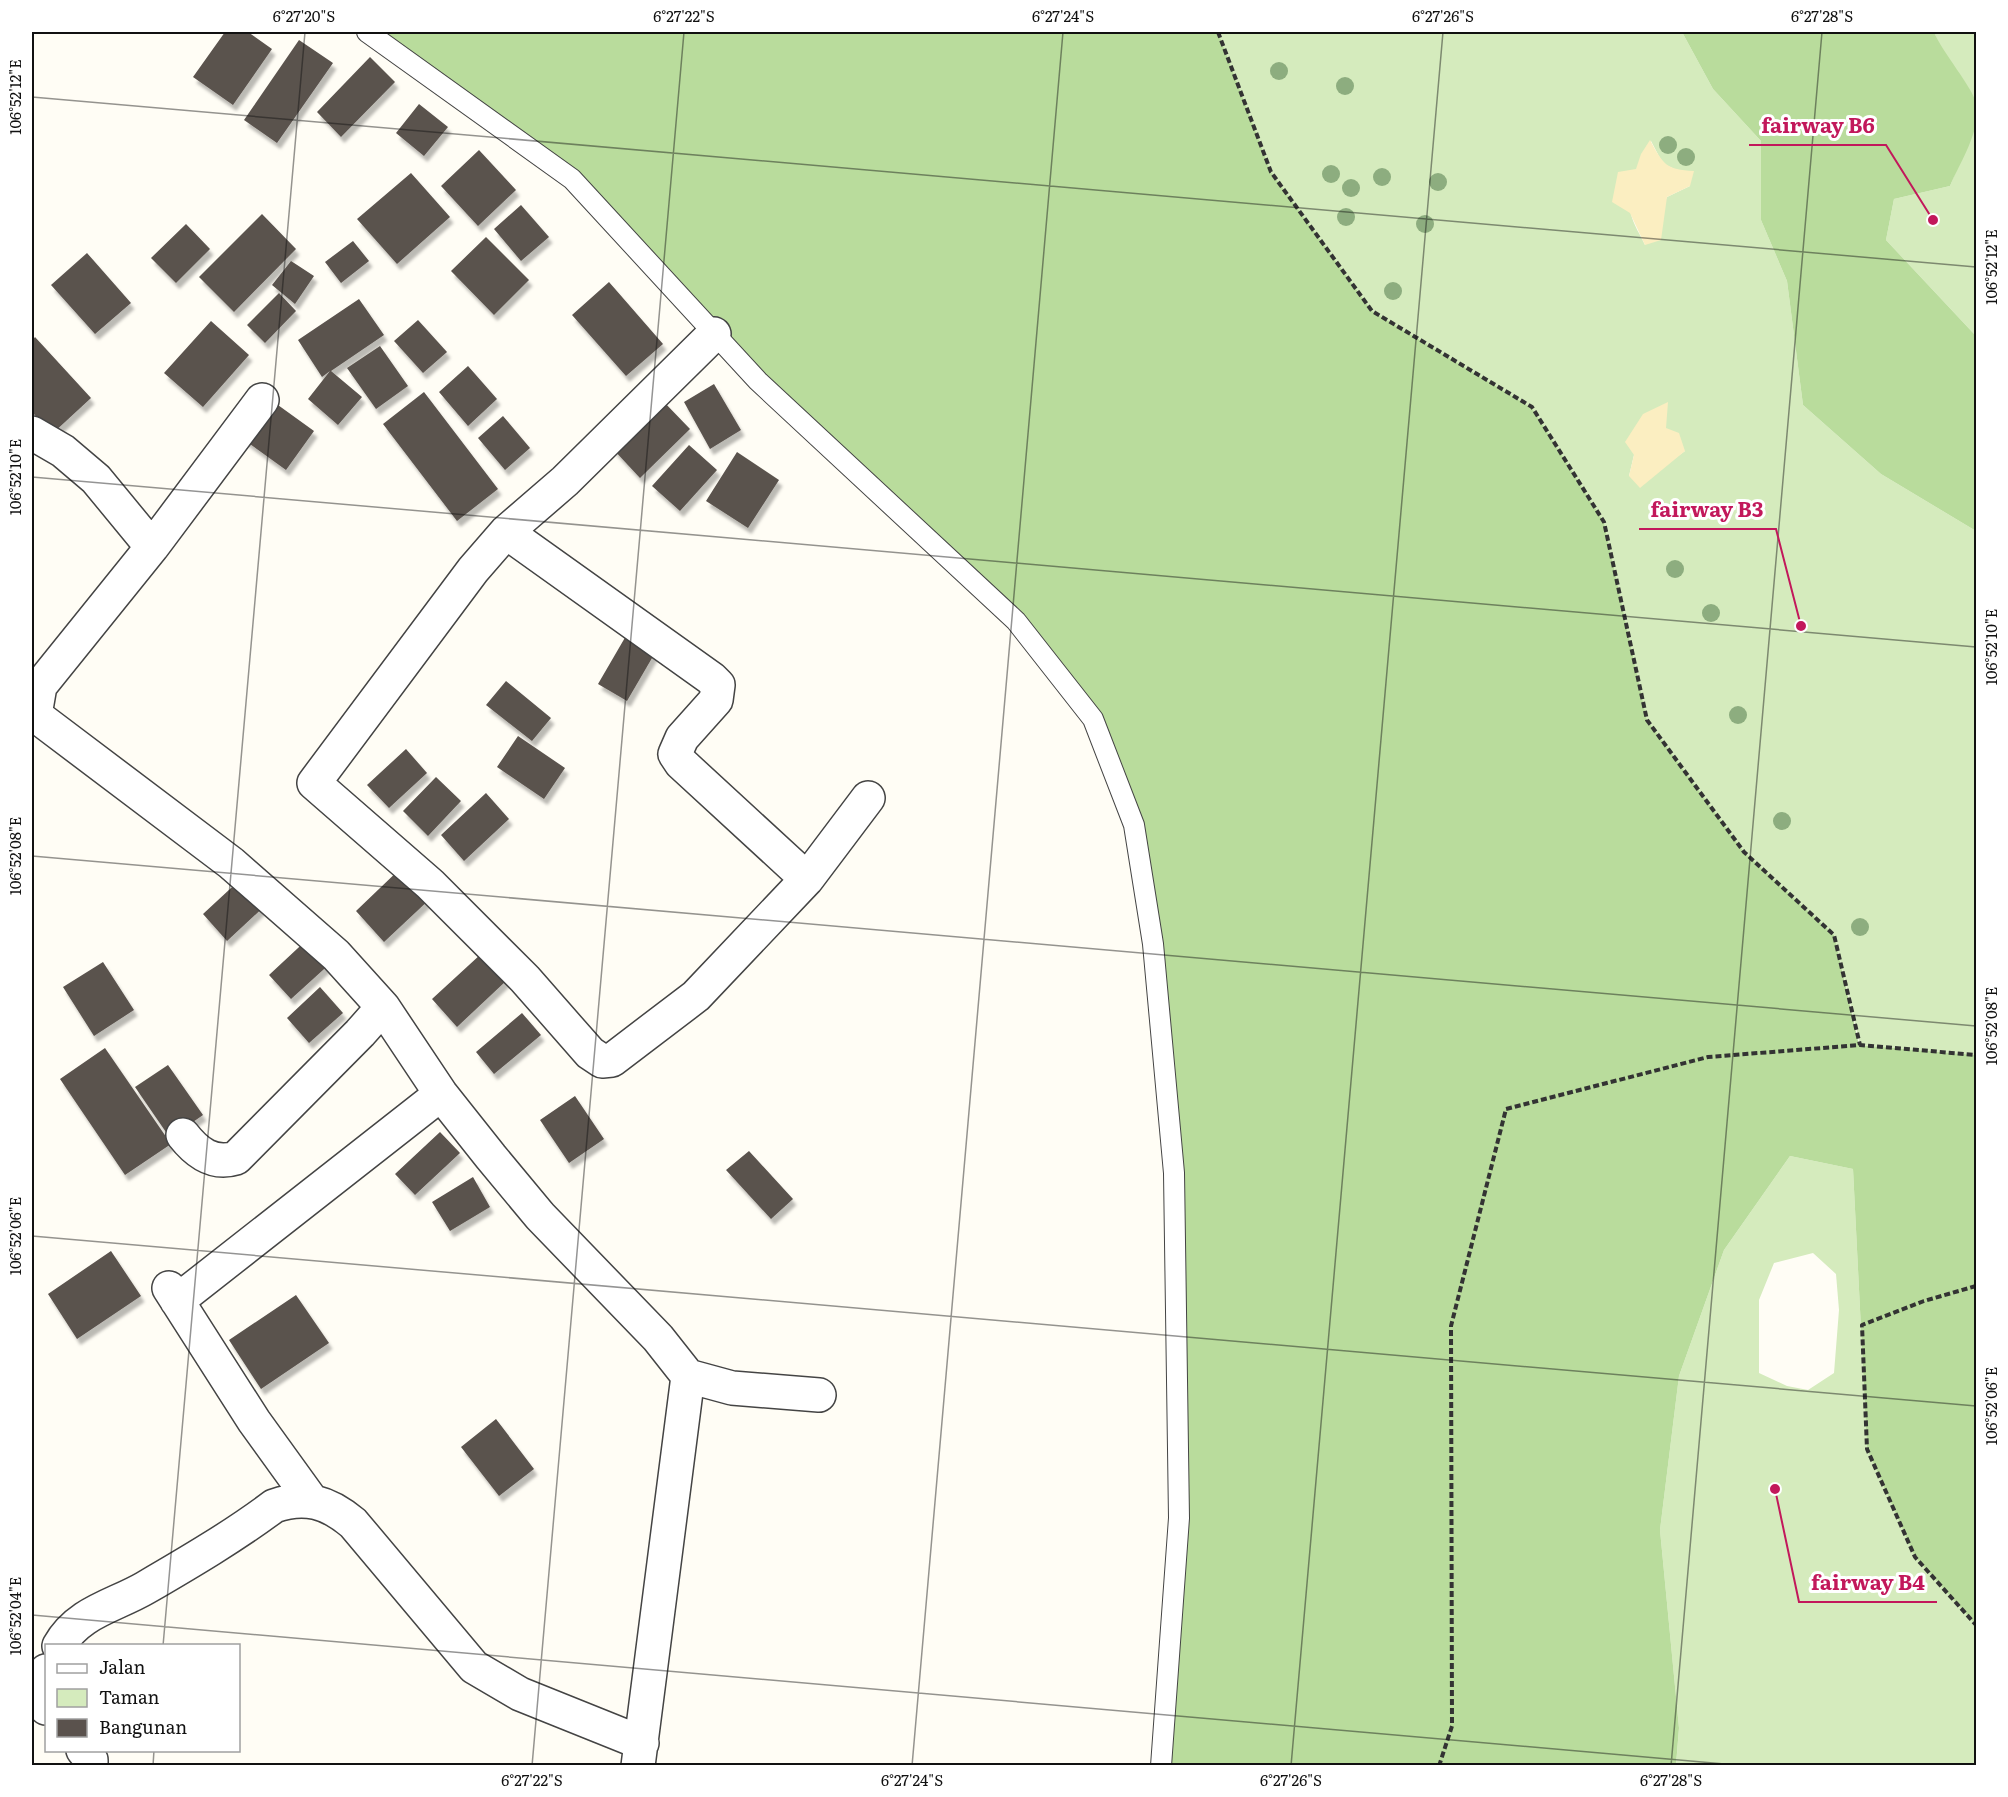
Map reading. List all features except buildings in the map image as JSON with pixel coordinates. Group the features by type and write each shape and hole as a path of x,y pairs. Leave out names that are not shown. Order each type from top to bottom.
{"street":[{"path":"714,334 565,481 506,532 473,570 314,783 430,884 525,979 590,1053 602,1060 612,1060 625,1052 696,996 807,879 868,798"},
{"path":"262,400 152,547 40,686 33,716 231,863 336,955 383,1006 441,1094 540,1216 658,1338 688,1376 732,1388 819,1395"},
{"path":"32,433 63,451 96,479 152,547"},
{"path":"506,532 718,685 716,700 682,738 675,754 681,763 807,879"},
{"path":"183,1135 192,1147 208,1158 223,1162 236,1158 360,1033 383,1006"},
{"path":"311,1500 254,1421 173,1295 441,1094"},
{"path":"60,1644 67,1631 96,1611 143,1590 274,1506 289,1500 311,1500 336,1509 353,1523 474,1667 520,1694 640,1754 688,1376"},
{"path":"85,1752 91,1760 91,1766"}],"lane":[{"path":"368,32 572,179 759,381 1016,621 1093,719 1134,825 1153,944 1173,1173 1179,1518 1161,1766"}],"path":[{"path":"1218,32 1271,172 1372,312 1532,408 1604,522 1647,720 1744,852 1834,935 1860,1045"},
{"path":"1439,1766 1452,1726 1451,1326 1506,1109 1707,1057 1860,1045 1977,1054"},
{"path":"1977,1286 1924,1301 1862,1324 1867,1449 1915,1557 1977,1625"}],"green space":[{"path":"368,32 1218,32 1271,172 1372,311 1532,408 1604,522 1647,720 1744,852 1834,935 1859,1045 1976,1055 1976,1625 1915,1557 1867,1449 1853,1169 1790,1156 1724,1250 1679,1376 1660,1530 1679,1728 1676,1765 1161,1765 1179,1518 1174,1173 1134,825 1093,719 1016,621 759,381 572,179"},
{"path":"1218,32 1682,32 1713,89 1761,141 1761,220 1787,281 1803,405 1881,474 1976,531 1976,1055 1860,1045 1834,935 1744,852 1647,720 1604,522 1532,408 1372,311 1271,172","holes":["1651,141 1663,164 1677,170 1690,186 1667,197 1645,245 1633,222 1630,206 1635,176","1685,451 1667,464 1629,476 1634,455"]},
{"path":"1682,32 1934,32 1974,96 1976,124 1950,186 1894,199 1886,240 1976,336 1976,531 1881,474 1803,405 1787,281 1761,220 1761,141 1713,89"},
{"path":"1934,32 1976,32 1976,101 1939,45"},
{"path":"1976,122 1976,336 1886,240 1894,199 1950,186"},
{"path":"1790,1156 1853,1169 1867,1449 1915,1557 1976,1625 1976,1765 1676,1766 1679,1728 1660,1530 1679,1376 1724,1250","holes":["1813,1253 1836,1274 1839,1310 1834,1373 1808,1390 1787,1386 1759,1373 1759,1300 1774,1263"]}],"sand":[{"path":"1650,140 1666,164 1677,169 1694,171 1690,186 1667,197 1661,240 1645,245 1630,213 1612,202 1618,172 1636,169 1641,154"},
{"path":"1668,402 1666,428 1679,433 1685,451 1640,488 1629,476 1634,455 1625,442 1643,414"}],"place":[{"name":"fairway B6","path":"1933,220"},
{"name":"fairway B3","path":"1801,626"},
{"name":"fairway B4","path":"1775,1489"}]}
